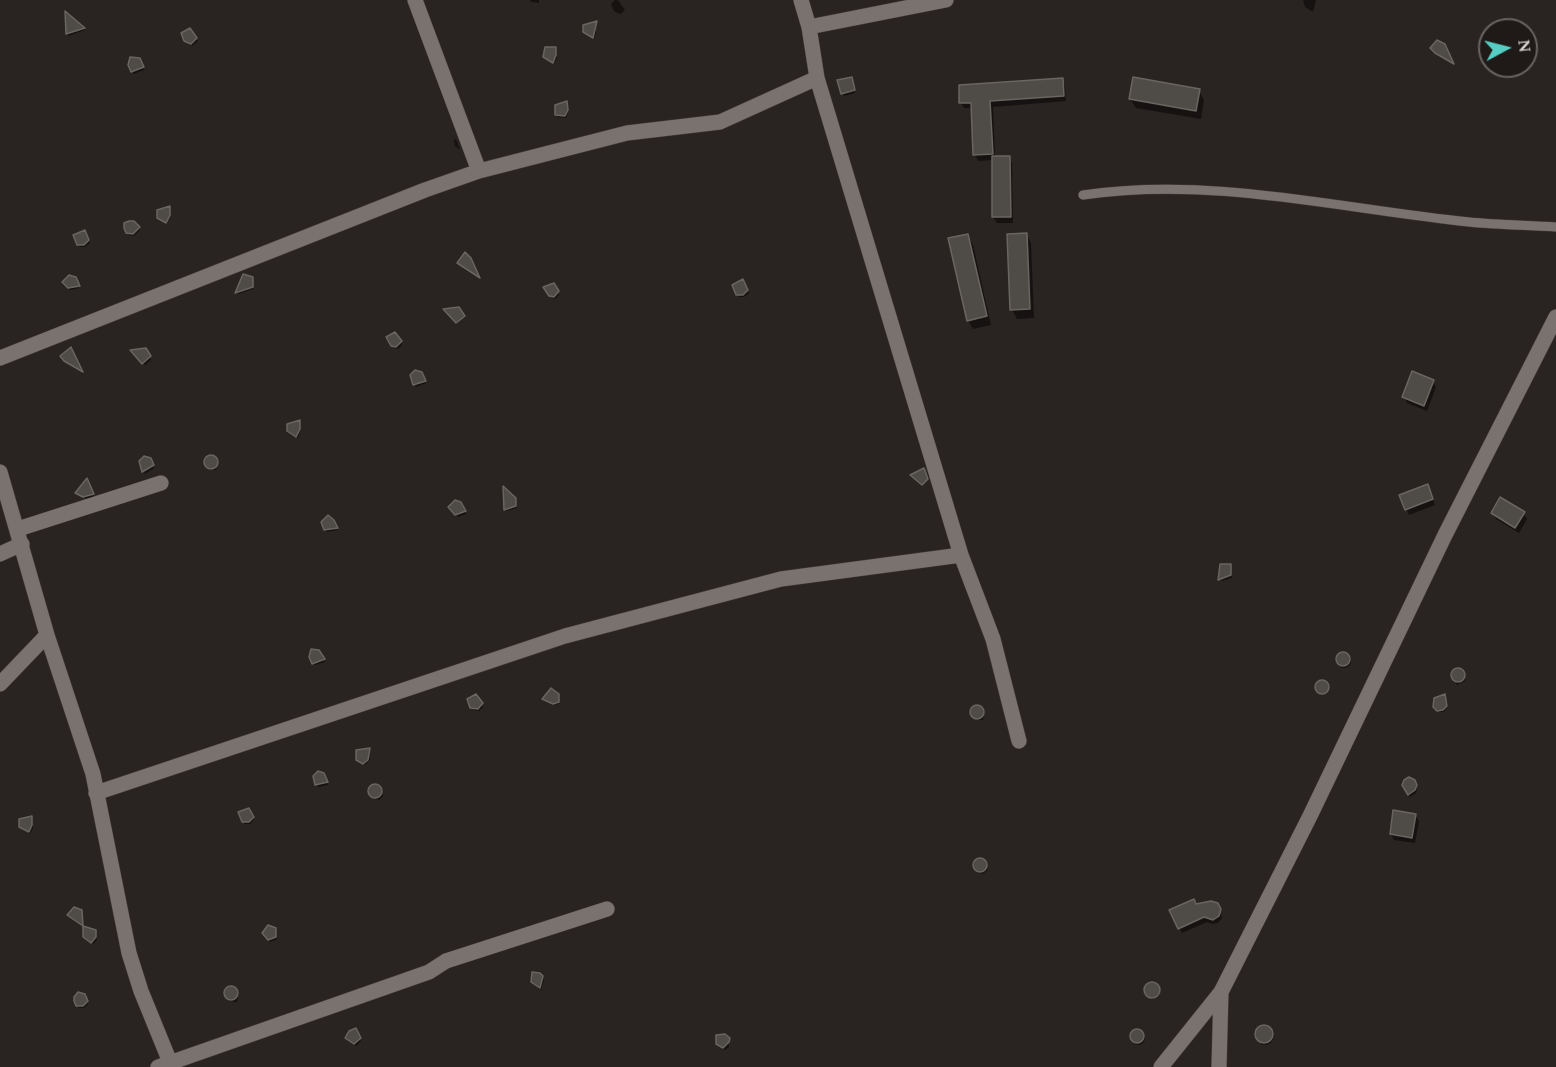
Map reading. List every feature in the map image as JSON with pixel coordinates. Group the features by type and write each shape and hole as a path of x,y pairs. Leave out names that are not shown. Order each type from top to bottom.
{"street":[{"path":"415,0 479,171"},
{"path":"801,0 809,27 817,78 961,555 993,639 1019,741"},
{"path":"809,27 946,0"},
{"path":"0,358 424,190 479,171 627,133 720,122 817,78"},
{"path":"1161,1067 1221,993 1310,816 1445,535 1556,318"},
{"path":"0,472 47,635 93,774 129,953 167,1065 429,972 446,961 607,909"},
{"path":"0,554 20,537 161,483"},
{"path":"96,793 565,636 781,579 961,555"},
{"path":"0,684 47,635"},
{"path":"1219,1067 1221,993"}],"lane":[{"path":"1083,195 1118,190 1173,189 1238,192 1470,222 1556,227"}],"building":[{"path":"65,11 85,28 66,34"},
{"path":"597,21 593,38 583,32 583,25"},
{"path":"190,28 197,38 191,44 184,41 181,33"},
{"path":"1437,40 1445,44 1454,64 1430,48"},
{"path":"545,47 556,47 553,63 543,57"},
{"path":"130,57 140,58 144,67 131,72 128,65"},
{"path":"852,77 855,90 841,94 837,80"},
{"path":"1133,77 1200,89 1196,111 1129,99"},
{"path":"1063,78 1064,96 990,101 993,154 973,155 971,103 959,103 959,85"},
{"path":"567,101 568,110 565,116 555,115 555,105"},
{"path":"992,156 1010,156 1011,217 992,217"},
{"path":"170,206 170,215 166,223 157,218 157,210"},
{"path":"134,221 140,227 133,234 126,233 124,228 124,223"},
{"path":"85,230 89,240 84,245 77,245 73,235"},
{"path":"1027,233 1030,309 1010,310 1007,234"},
{"path":"968,234 987,316 967,321 948,238"},
{"path":"465,252 471,258 480,278 457,263"},
{"path":"243,274 253,277 253,287 235,293"},
{"path":"69,275 76,277 80,286 68,288 62,282"},
{"path":"743,279 748,290 743,295 736,295 732,285"},
{"path":"554,283 559,291 554,297 549,296 543,287"},
{"path":"459,307 465,316 456,323 443,309"},
{"path":"395,332 402,341 396,347 391,346 386,337"},
{"path":"71,347 83,372 64,361 60,356"},
{"path":"146,348 151,356 142,364 130,350"},
{"path":"415,370 422,372 426,381 413,385 410,375"},
{"path":"1412,371 1434,380 1424,406 1402,397"},
{"path":"300,420 300,429 296,437 287,431 287,424"},
{"path":"211,455 216,457 218,462 216,467 211,469 206,467 204,462 206,457"},
{"path":"144,456 151,458 154,465 142,472 139,461"},
{"path":"924,468 928,479 922,485 910,475"},
{"path":"87,478 94,494 83,497 75,493"},
{"path":"1428,484 1433,499 1405,510 1399,495"},
{"path":"503,486 516,498 516,506 504,510"},
{"path":"1500,497 1525,512 1515,528 1491,513"},
{"path":"455,500 461,502 466,511 455,515 448,507"},
{"path":"328,515 338,528 324,530 321,522"},
{"path":"1220,564 1231,564 1231,575 1218,580"},
{"path":"311,649 319,650 325,659 312,664 309,657"},
{"path":"1340,652 1346,652 1350,659 1346,666 1340,666 1336,662 1336,656"},
{"path":"1455,668 1461,668 1465,675 1461,682 1455,682 1451,678 1451,672"},
{"path":"1319,680 1325,680 1329,687 1325,694 1319,694 1315,690 1315,684"},
{"path":"551,688 559,694 559,702 553,704 542,699"},
{"path":"476,694 483,703 478,709 470,708 467,699"},
{"path":"1445,694 1447,706 1437,711 1433,707 1434,698"},
{"path":"977,705 982,707 984,712 982,717 977,719 972,717 970,712 972,707"},
{"path":"370,748 368,760 363,764 356,760 356,750"},
{"path":"318,771 324,773 328,782 315,785 313,776"},
{"path":"1409,777 1415,780 1417,785 1415,790 1408,795 1402,785"},
{"path":"375,784 380,786 382,791 380,796 375,798 370,796 368,791 370,786"},
{"path":"249,808 254,817 249,822 242,822 238,812"},
{"path":"1393,810 1416,814 1412,838 1390,834"},
{"path":"32,816 29,832 19,827 19,819"},
{"path":"980,858 985,860 987,865 985,870 980,872 975,870 973,865 975,860"},
{"path":"1194,899 1196,904 1211,901 1218,903 1221,909 1219,916 1213,920 1204,917 1178,929 1169,910"},
{"path":"74,907 82,910 83,926 67,915"},
{"path":"268,925 276,928 276,937 268,940 262,933"},
{"path":"83,926 96,930 96,937 91,943 83,937"},
{"path":"532,972 543,976 540,988 531,982"},
{"path":"1152,982 1160,990 1152,998 1144,990"},
{"path":"231,986 236,988 238,993 236,998 231,1000 226,998 224,993 226,988"},
{"path":"78,992 85,994 88,1001 83,1006 76,1006 74,1001"},
{"path":"1260,1025 1268,1025 1273,1030 1271,1041 1260,1043 1255,1038 1255,1030"},
{"path":"356,1028 361,1038 354,1044 345,1038 349,1031"},
{"path":"1134,1029 1140,1029 1144,1036 1140,1043 1134,1043 1130,1039 1130,1033"},
{"path":"725,1034 730,1038 723,1048 716,1044 716,1035"}]}
